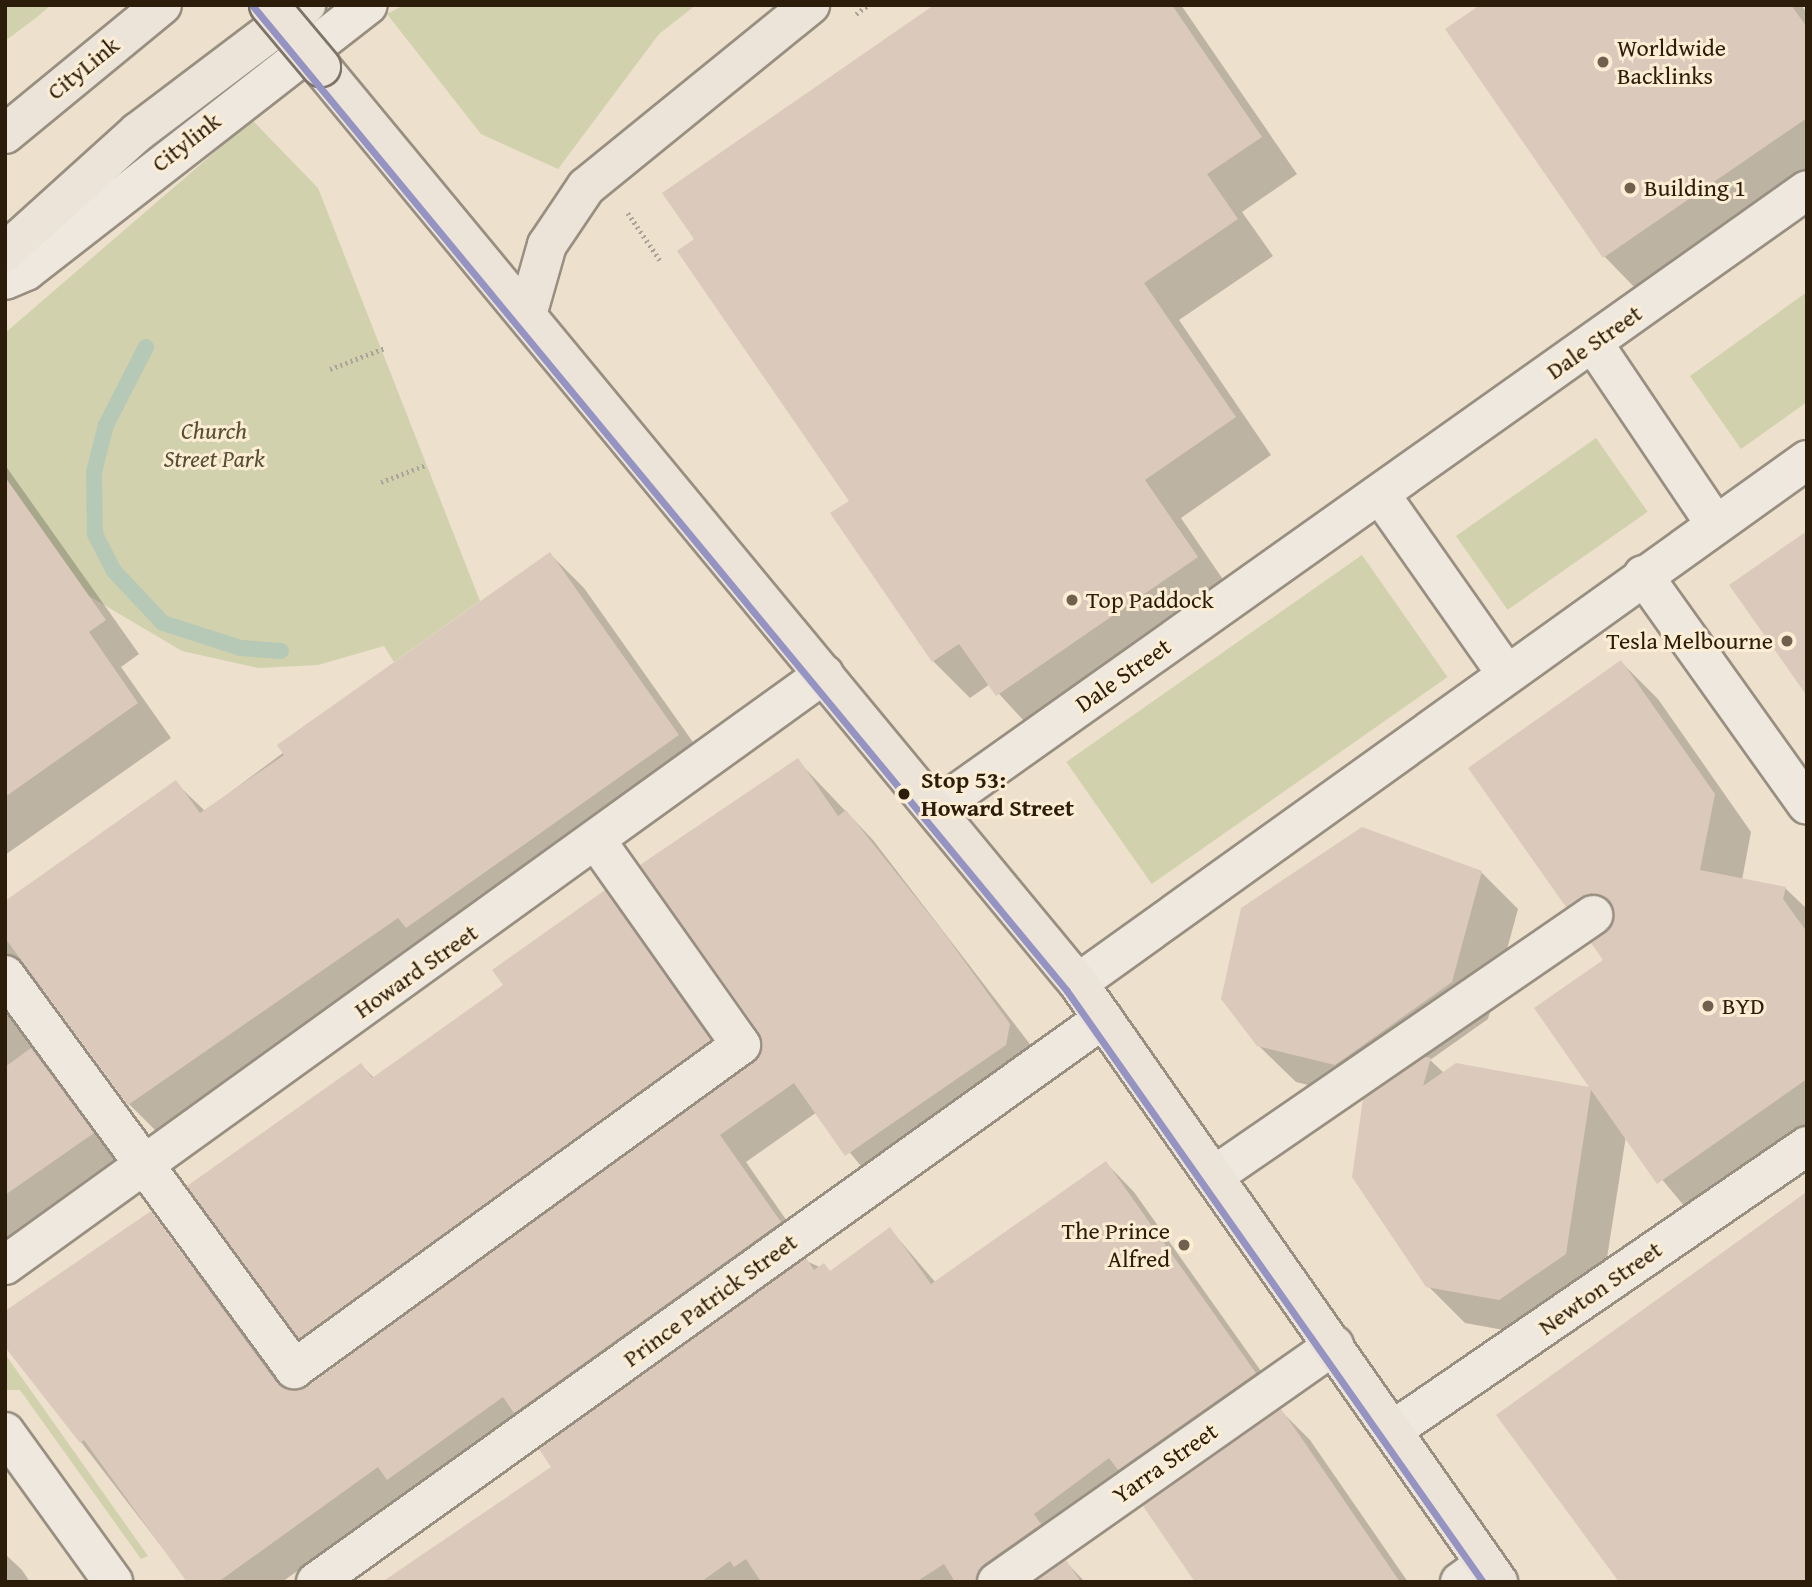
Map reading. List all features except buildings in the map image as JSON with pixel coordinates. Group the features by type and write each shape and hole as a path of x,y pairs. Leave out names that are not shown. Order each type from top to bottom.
{"main road":[{"name":"CityLink","path":"5,134 162,5"},
{"path":"269,5 1078,983 1393,1430 1481,1576"},
{"path":"5,251 138,132 306,5"},
{"path":"527,315 547,245 586,187 810,5"}],"street":[{"name":"Citylink","path":"5,280 26,271 368,5"},
{"name":"Dale Street","path":"935,809 1807,190"},
{"path":"1593,343 1716,524"},
{"path":"1078,983 1505,672 1807,460"},
{"path":"1380,494 1505,672"},
{"path":"1643,575 1807,805"},
{"name":"Howard Street","path":"5,1265 597,843 824,674"},
{"path":"5,975 294,1369 741,1045 597,843"},
{"path":"1215,1175 1593,915"},
{"name":"Prince Patrick Street","path":"316,1582 1103,1018"},
{"name":"Newton Street","path":"1393,1430 1807,1146"},
{"name":"Yarra Street","path":"997,1582 1334,1345"},
{"path":"5,1432 113,1582"}],"path":[{"path":"620,202 660,260"},
{"path":"330,369 385,348"},
{"path":"381,482 426,466"}],"green space":[{"path":"51,5 37,17 5,41 5,6"},
{"path":"404,5 696,5 659,34 558,169 481,134 387,14"},
{"name":"Church Street Park","path":"252,120 318,188 480,601 394,662 384,646 318,665 258,668 182,651 89,596 5,477 5,333"},
{"path":"1807,292 1807,402 1741,449 1690,376"},
{"path":"1596,438 1648,512 1508,610 1456,536"},
{"path":"1362,555 1447,677 1152,884 1066,762"},
{"path":"5,1354 148,1556 141,1559 20,1390 5,1390"}],"waterway":[{"path":"146,347 106,425 94,472 95,534 114,571 163,623 241,648 281,651"}],"transit line":[{"path":"252,5 1067,991 1483,1582"}],"place":[{"name":"Worldwide Backlinks","path":"1603,62"},
{"name":"Building 1","path":"1630,188"},
{"name":"Top Paddock","path":"1072,600"},
{"name":"Tesla Melbourne","path":"1787,641"},
{"name":"Stop 53: Howard Street","path":"904,794"},
{"name":"BYD","path":"1708,1006"},
{"name":"The Prince Alfred","path":"1184,1245"}]}
